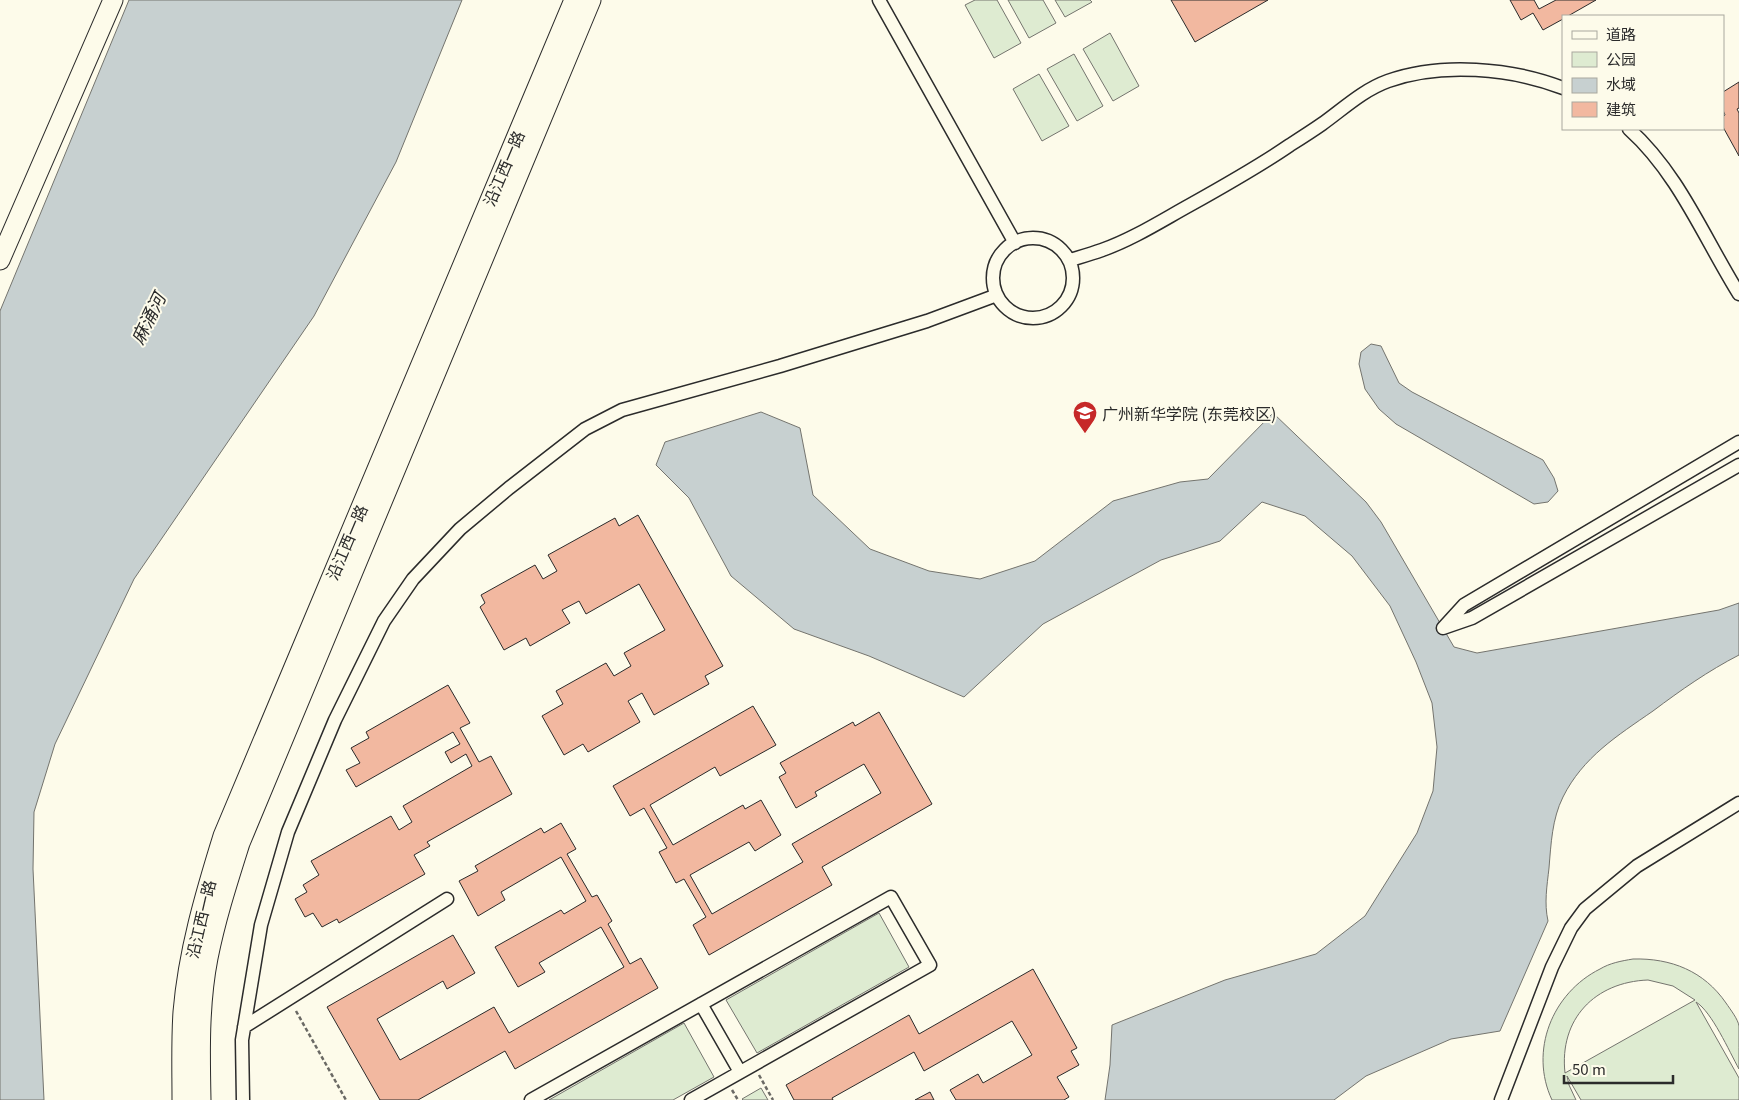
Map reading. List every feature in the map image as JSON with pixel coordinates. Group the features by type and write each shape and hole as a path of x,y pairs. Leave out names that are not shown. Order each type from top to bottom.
{"street":[{"path":"0,260 113,0"},
{"name":"沿江西一路","path":"182,1100 183,1011 191,954 203,897 223,836 574,0"},
{"name":"沿江西一路","path":"201,1100 202,1014 208,959 220,904 240,842 591,0"},
{"path":"879,0 1015,243"},
{"path":"1070,260 1103,250 1143,231 1220,188 1274,156 1368,91 1388,81 1430,72 1463,69 1525,76 1562,88"},
{"path":"1630,130 1660,162 1693,212 1739,294"},
{"path":"1041,238 1058,246 1070,260 1073,278 1069,296 1057,310 1049,314 1032,318 1015,313 997,295 994,287 994,270 1002,254 1023,239 1041,238"},
{"path":"243,1100 242,1040 261,925 288,832 336,720 384,620 413,579 460,530 509,488 586,429 622,410 714,385 918,324 997,295"},
{"path":"1739,442 1464,605 1443,628 1472,618 1739,466"},
{"path":"1501,1099 1552,967 1572,928 1586,909 1637,866 1739,803"},
{"path":"531,1100 891,897 930,965 691,1100"},
{"path":"244,1027 447,898"},
{"path":"701,1004 740,1072"}],"path":[{"path":"289,998 346,1100"},
{"path":"753,1065 773,1100"}],"green space":[{"path":"975,0 997,0 1021,43 994,58 965,5"},
{"path":"1008,0 1043,0 1056,23 1029,38"},
{"path":"1055,0 1090,0 1092,2 1065,17"},
{"path":"1110,33 1139,86 1113,101 1083,49"},
{"path":"1074,54 1103,106 1077,121 1047,69"},
{"path":"1039,74 1069,126 1042,141 1013,89"},
{"path":"879,913 909,967 757,1053 726,1000"},
{"path":"1633,959 1647,959 1673,964 1697,975 1708,982 1732,1011 1739,1026 1739,1069 1714,1023 1696,1002 1739,1078 1739,1100 1581,1100 1567,1076 1576,1100 1552,1100 1545,1081 1544,1043 1549,1025 1558,1008 1569,993 1583,980 1608,965","holes":["1648,980 1673,986 1695,1000 1565,1073 1565,1054 1568,1036 1575,1020 1584,1007 1597,996 1629,982"]},
{"path":"684,1023 714,1077 673,1100 549,1100"},
{"path":"761,1088 768,1100 742,1099"}],"water":[{"name":"麻涌河","path":"129,0 462,0 396,162 314,316 134,579 55,744 34,812 33,869 44,1100 0,1100 0,311"},
{"path":"1371,344 1381,346 1399,383 1412,392 1543,460 1554,478 1558,491 1548,502 1534,504 1396,424 1379,409 1365,389 1359,364 1361,352"},
{"path":"761,412 800,428 813,495 870,549 929,571 980,579 1035,561 1113,501 1180,482 1208,479 1273,413 1366,502 1381,522 1454,647 1477,653 1719,610 1739,603 1739,655 1695,681 1602,748 1580,770 1571,783 1559,805 1553,832 1546,894 1548,921 1500,1031 1451,1039 1366,1076 1334,1100 1105,1100 1110,1065 1112,1025 1225,980 1316,954 1365,916 1417,833 1433,791 1437,747 1432,703 1416,662 1390,606 1352,556 1305,516 1262,502 1220,541 1161,560 1043,624 964,697 869,656 794,629 731,576 689,498 656,465 665,442"}],"building":[{"path":"1171,0 1268,0 1195,42"},
{"path":"1510,0 1534,0 1539,9 1556,0 1596,0 1570,15 1562,15 1562,20 1543,30 1533,13 1521,20"},
{"path":"1739,82 1739,108 1737,109 1739,113 1739,156 1724,129 1724,91"},
{"path":"638,515 723,666 705,676 709,684 654,715 642,693 628,701 640,722 588,752 583,744 564,755 542,716 563,704 556,691 606,663 614,676 631,666 624,653 665,630 639,584 586,614 579,601 562,610 570,623 530,646 526,638 504,650 480,607 485,603 481,595 535,565 543,579 557,571 548,555 615,518 619,526"},
{"path":"448,685 470,723 460,728 479,762 491,756 512,794 427,842 430,846 414,855 425,874 339,923 337,919 322,927 313,913 305,917 295,899 307,892 303,885 319,875 311,861 391,816 399,830 412,822 403,806 472,766 466,754 451,763 445,752 460,744 453,732 356,787 346,770 360,763 351,748 369,738 366,732"},
{"path":"753,706 776,745 720,776 715,767 650,805 673,845 743,805 745,809 761,800 781,835 755,851 749,842 690,875 712,914 803,862 792,844 881,793 864,764 815,792 817,796 796,808 779,777 786,773 780,763 853,722 855,726 879,712 932,804 822,867 832,885 709,955 693,925 706,917 684,879 676,883 659,852 667,848 644,808 630,816 613,786"},
{"path":"561,823 576,849 567,854 592,897 597,895 612,921 608,924 630,964 641,958 658,988 515,1069 505,1051 418,1100 380,1100 327,1007 453,935 475,973 447,989 443,981 377,1019 400,1060 494,1007 509,1033 624,967 601,927 539,963 545,972 518,987 495,947 561,910 564,914 586,901 561,857 501,892 505,900 478,916 459,881 478,871 475,866 541,828 544,833"},
{"path":"1033,969 1077,1048 1071,1051 1079,1065 1057,1077 1069,1097 1064,1100 956,1100 950,1090 978,1074 983,1083 1032,1055 1012,1021 924,1071 914,1052 832,1098 833,1100 794,1100 786,1085 909,1015 919,1034"},
{"path":"930,1092 934,1100 915,1100"}],"place":[{"name":"广州新华学院 (东莞校区)","path":"1085,434"}]}
